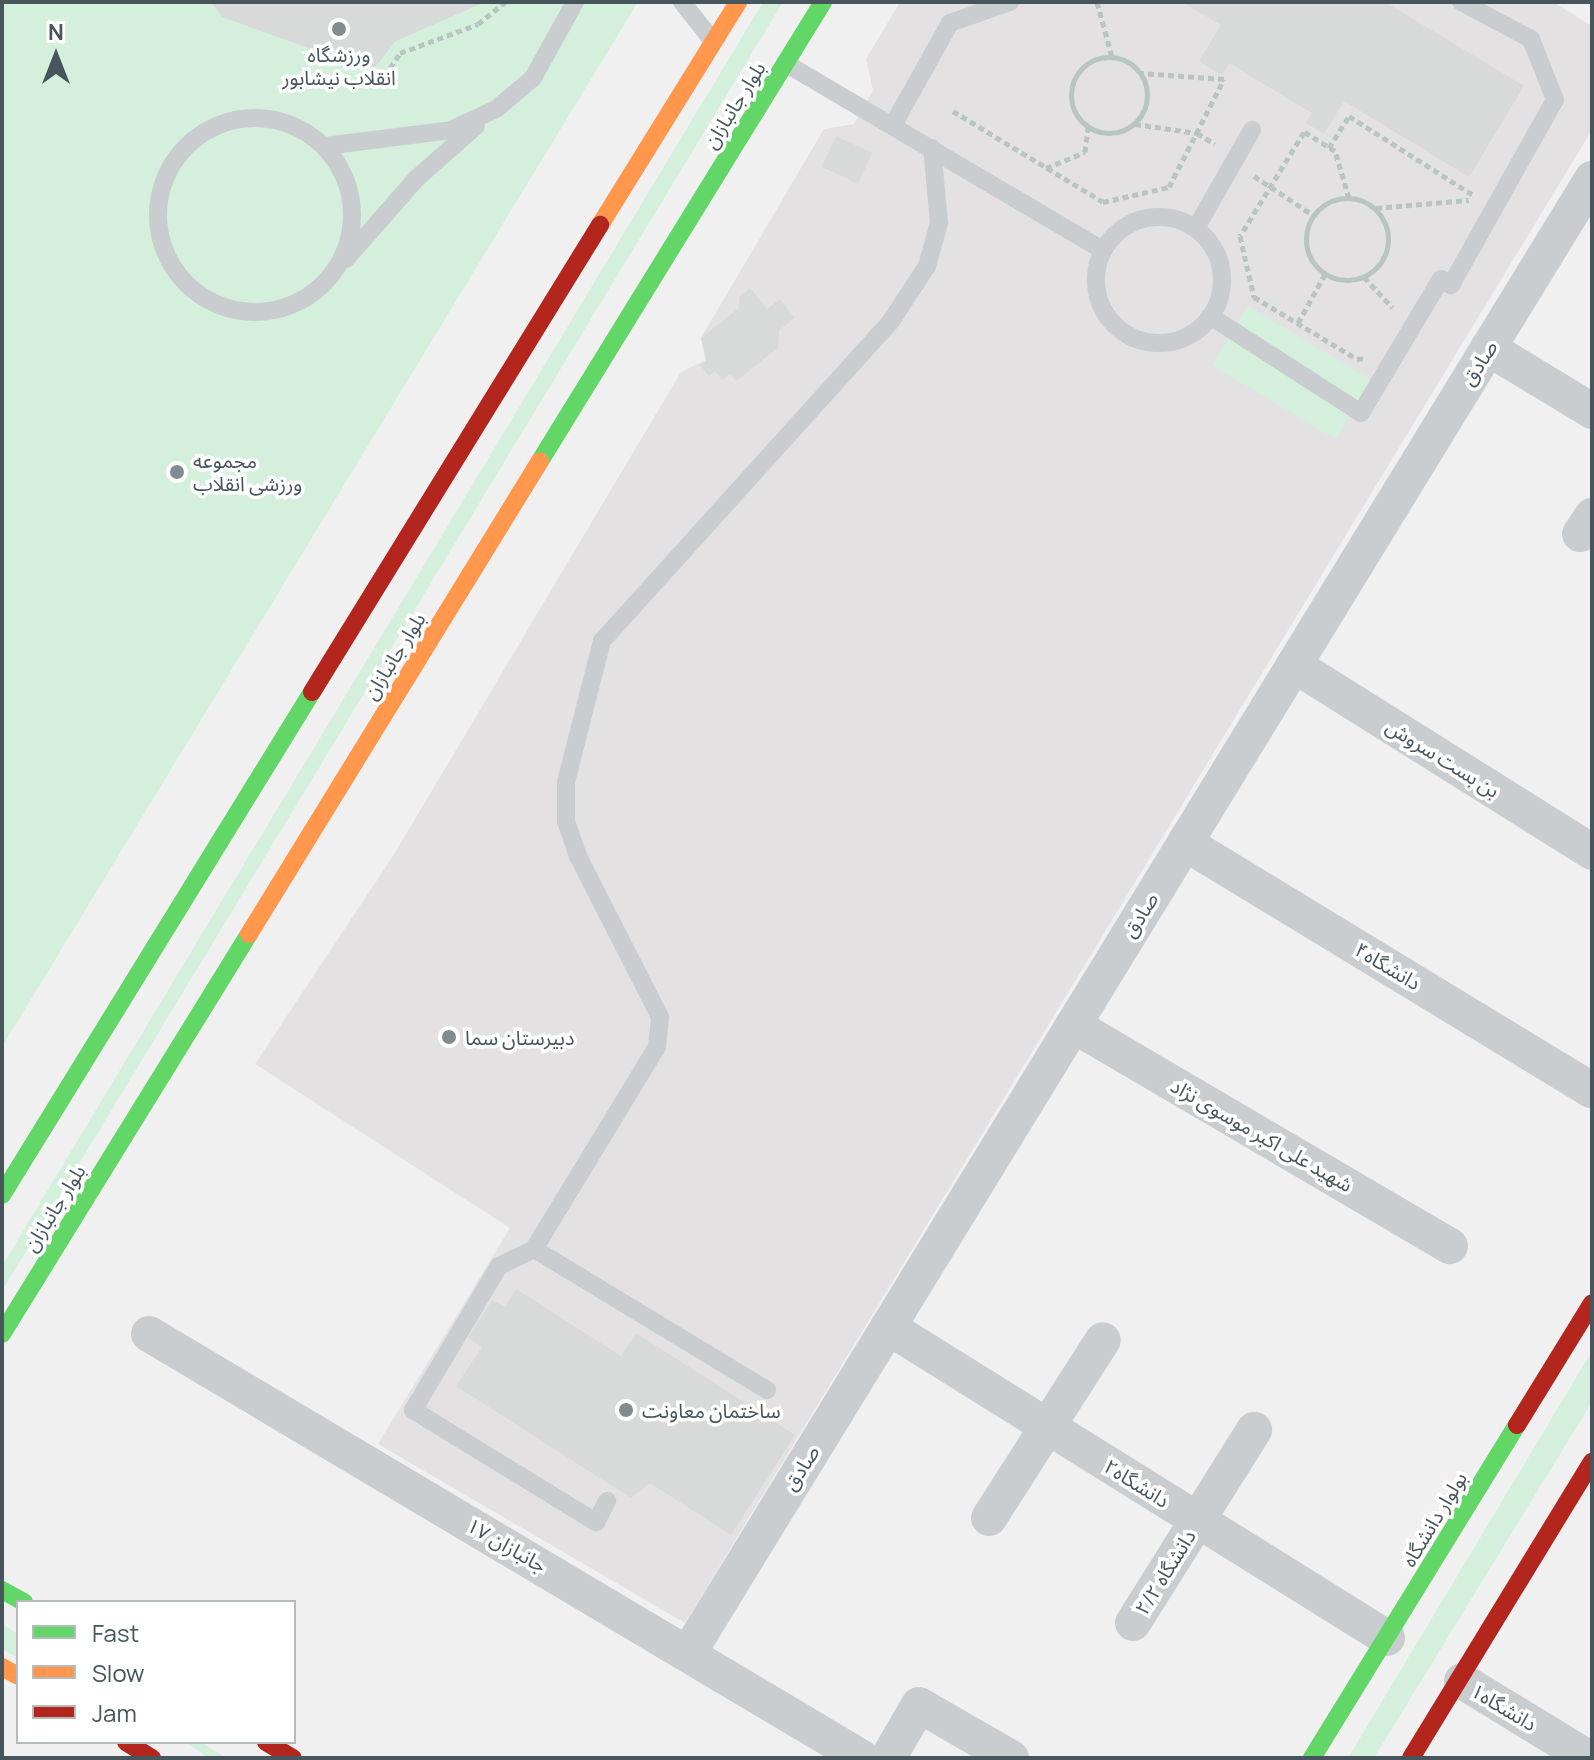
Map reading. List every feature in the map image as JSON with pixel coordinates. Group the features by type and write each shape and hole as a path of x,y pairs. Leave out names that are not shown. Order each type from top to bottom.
{"main road":[{"path":"2,1195 738,2"},
{"name":"بلوار جانبازان","path":"2,1334 823,2"},
{"name":"بولوار دانشگاه","path":"1312,1758 1592,1303"},
{"path":"1411,1758 1462,1681 1592,1462"},
{"path":"2,1590 20,1600"},
{"path":"129,1744 152,1758"},
{"path":"269,1744 293,1758"}],"street":[{"name":"صادق","path":"689,1652 1592,179"},
{"path":"1488,348 1592,411"},
{"name":"بن بست سروش","path":"1294,665 1592,852"},
{"name":"دانشگاه۴","path":"1185,843 1592,1090"},
{"name":"شهید علی اکبر موسوی نژاد","path":"1073,1025 1450,1246"},
{"name":"دانشگاه۲","path":"888,1327 1387,1638"},
{"name":"جانبازان ۱۷","path":"149,1334 689,1652 862,1758"},
{"path":"989,1518 1103,1340"},
{"name":"دانشگاه ۲/۲","path":"1133,1623 1254,1430"},
{"name":"دانشگاه۱","path":"1462,1681 1588,1758"},
{"path":"888,1758 919,1705 1011,1758"}],"lane":[{"path":"336,270 350,240 353,206 344,174 325,146 300,128 270,118 238,119 209,129 184,148 167,173 158,203 159,234 170,263 190,287 215,305 249,312 292,304 313,294 336,270 416,179 533,78 575,2"},
{"path":"682,2 714,42"},
{"path":"893,125 950,23 1010,2"},
{"path":"1210,316 1361,413 1441,279 1451,285 1555,100 1531,39 1461,2"},
{"path":"785,63 1103,250"},
{"path":"325,146 451,130 496,109"},
{"path":"1196,228 1252,130"},
{"path":"607,1501 596,1522 413,1410 499,1266 534,1249 657,1047 660,1017 566,821 566,782 593,663 602,641 891,321 927,266 939,223 932,148"},
{"path":"1155,216 1196,228 1220,264 1222,285 1210,316 1188,336 1170,342 1130,336 1102,308 1096,289 1103,250 1116,233 1155,216"},
{"path":"534,1249 767,1390"}],"path":[{"path":"390,68 400,53 478,24 505,2"},
{"path":"953,111 1103,202 1169,187 1224,79 1140,73 1112,57 1097,2"},
{"path":"1112,57 1088,64 1073,83 1073,108 1088,128 1112,133 1135,124 1197,133 1313,215"},
{"path":"1135,124 1147,101 1140,73"},
{"path":"1329,148 1349,116 1474,194 1462,213"},
{"path":"1046,169 1085,152 1088,128"},
{"path":"1349,198 1335,151 1304,132 1240,236 1254,297 1357,359 1375,357"},
{"path":"1375,208 1387,232 1383,259 1364,277 1351,281 1325,274 1308,254 1307,227 1313,215 1323,206 1349,198 1375,208 1469,200"},
{"path":"1298,323 1325,274"},
{"path":"1364,277 1400,315"}],"shaded area":[{"path":"900,2 1553,2 1592,26 1592,130 685,1623 378,1444 510,1228 255,1064 393,856 681,372 706,360 701,338 824,129 854,124 873,90 866,59"}],"green space":[{"name":"مجموعه ورزشی انقلاب","path":"2,2 638,2 2,1047"},
{"path":"763,2 783,2 2,1291 2,1266"},
{"path":"1248,306 1371,380 1336,439 1212,365"},
{"path":"1592,1351 1592,1402 1374,1758 1348,1758"},
{"path":"2,1624 16,1633 16,1657 2,1649"},
{"path":"188,1744 203,1744 227,1758 209,1758"}],"building":[{"name":"ورزشگاه انقلاب نیشابور","path":"211,2 485,2 396,41 372,71 222,17"},
{"path":"1182,2 1385,2 1524,86 1469,177 1344,101 1324,134 1306,123 1312,113 1229,63 1222,75 1199,61 1221,25"},
{"path":"836,136 872,153 858,184 822,167"},
{"path":"750,288 767,309 780,299 795,318 779,330 778,348 736,381 730,374 722,380 715,371 709,376 700,365 706,360 701,338 739,308 739,297"},
{"name":"ساختمان معاونت","path":"516,1289 621,1356 636,1333 795,1435 731,1535 650,1483 631,1498 456,1386 482,1347 468,1338 492,1300 505,1307"}],"traffic: fast":[{"path":"540,461 823,2"},
{"path":"2,1195 312,692"},
{"path":"2,1334 249,934"},
{"path":"1312,1758 1517,1425"},
{"path":"2,1590 20,1600"}],"traffic: slow":[{"path":"600,225 738,2"},
{"path":"249,934 540,461"},
{"path":"2,1667 16,1675"}],"traffic: jam":[{"path":"312,692 600,225"},
{"path":"1517,1425 1592,1303"},
{"path":"1411,1758 1592,1462"},
{"path":"129,1744 152,1758"},
{"path":"269,1744 293,1758"}],"place":[{"name":"ورزشگاه انقلاب نیشابور","path":"339,29"},
{"name":"مجموعه ورزشی انقلاب","path":"177,472"},
{"name":"دبیرستان سما","path":"449,1037"},
{"name":"ساختمان معاونت","path":"626,1410"}]}
